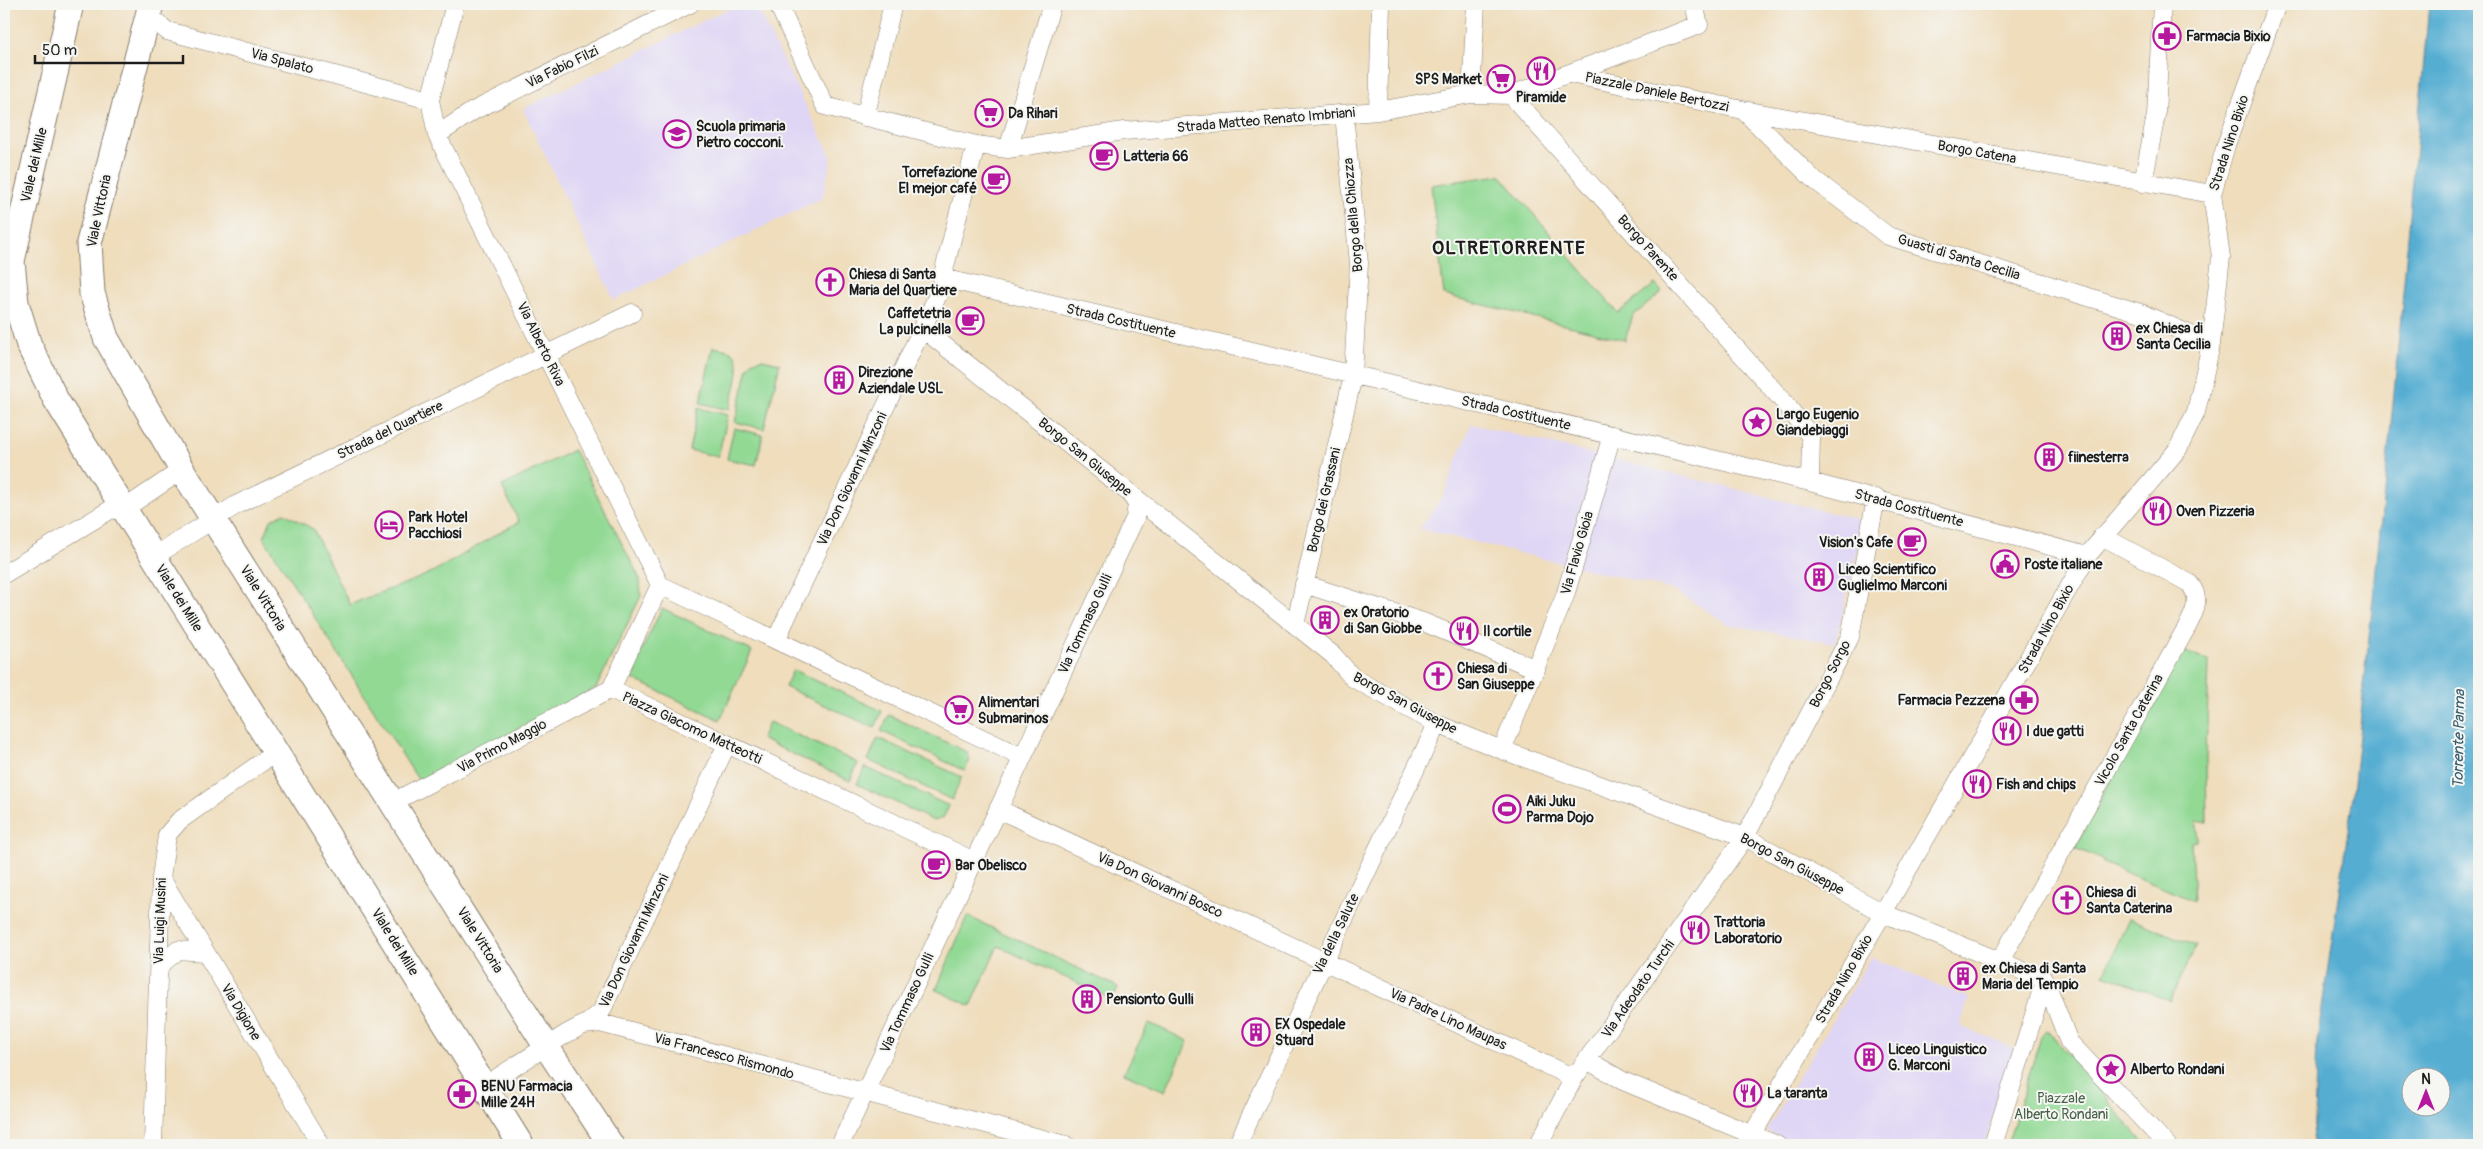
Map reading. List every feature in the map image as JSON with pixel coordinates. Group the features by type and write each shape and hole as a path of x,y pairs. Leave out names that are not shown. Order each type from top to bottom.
{"main road":[{"name":"Viale dei Mille","path":"70,4 8,261 16,303 29,346 56,400 521,1145"},
{"name":"Viale Vittoria","path":"151,4 89,243 92,293 106,338 182,470 546,1046 611,1145"}],"street":[{"name":"Via Spalato","path":"151,4 153,19 167,31 430,100"},
{"path":"430,100 455,4"},
{"name":"Via Fabio Filzi","path":"437,135 473,111 690,4"},
{"name":"Strada Matteo Renato Imbriani","path":"778,4 825,106 976,145 1008,149 1124,131 1378,111 1471,94 1511,95 1699,24 1694,4"},
{"path":"865,117 893,4"},
{"path":"1008,149 1052,4"},
{"path":"1378,111 1381,4"},
{"path":"1471,94 1476,4"},
{"path":"2143,183 2156,115 2162,4"},
{"name":"Strada Nino Bixio","path":"1749,1140 1883,913 2087,556 2102,536 2178,449 2196,412 2212,344 2221,257 2212,194 2226,145 2277,4"},
{"name":"Piazzale Daniele Bertozzi","path":"1570,74 1743,110"},
{"name":"Borgo Parente","path":"1511,95 1784,402 1811,437 1810,482"},
{"name":"Via Alberto Riva","path":"430,100 437,135 660,585"},
{"name":"Borgo Catena","path":"1743,110 2212,194"},
{"name":"Guasti di Santa Cecilia","path":"1743,110 1811,177 1888,236 2141,313 2212,344"},
{"name":"Borgo della Chiozza","path":"1344,114 1359,263 1354,376"},
{"name":"Via Don Giovanni Minzoni","path":"776,640 944,282 942,278 976,145"},
{"name":"Strada Costituente","path":"942,278 1876,498 2087,556"},
{"name":"Strada del Quartiere","path":"153,556 238,504 632,313"},
{"name":"Borgo San Giuseppe","path":"922,328 1333,655 1352,678 1437,724 1502,750 1745,837 1883,913 2046,980"},
{"name":"Borgo dei Grassani","path":"1295,625 1354,376"},
{"name":"Via Flavio Gioia","path":"1502,750 1565,596 1612,435"},
{"path":"4,574 110,510 124,509 182,470"},
{"name":"Via Tommaso Gulli","path":"1022,757 1135,518 1137,504 1128,491"},
{"name":"Borgo Sorgo","path":"1745,837 1850,637 1876,498"},
{"name":"Vicolo Santa Caterina","path":"2000,961 2184,633 2196,606 2195,591 2189,584 2102,536"},
{"path":"1304,584 1423,622 1536,669"},
{"path":"660,585 1022,757 974,861"},
{"name":"Piazza Giacomo Matteotti","path":"660,585 611,689 974,861"},
{"name":"Via Primo Maggio","path":"393,802 611,689"},
{"name":"Via della Salute","path":"1237,1145 1322,961 1437,724"},
{"name":"Via Don Giovanni Minzoni","path":"484,1086 546,1046 598,1016 604,1007 727,744"},
{"name":"Via Luigi Musini","path":"152,1145 161,878 167,835 179,820 276,752"},
{"name":"Via Don Giovanni Bosco","path":"998,809 1322,961"},
{"name":"Via Adeodato Turchi","path":"1538,1145 1574,1078 1745,837"},
{"name":"Via Tommaso Gulli","path":"840,1145 974,861"},
{"name":"Via Digione","path":"161,878 321,1145"},
{"path":"159,966 178,950 204,952"},
{"name":"Via Padre Lino Maupas","path":"1322,961 1574,1078"},
{"path":"1993,1145 2046,980"},
{"path":"2046,980 2069,1042 2167,1145"},
{"name":"Via Francesco Rismondo","path":"584,1025 600,1023 1066,1145"},
{"path":"1587,1060 1623,1081 1749,1140 1777,1145"}],"shaded area":[{"name":"Scuola primaria Pietro cocconi.","path":"738,4 755,4 832,158 822,198 614,300 523,109"},
{"path":"1471,424 1865,521 1835,643 1730,625 1673,590 1420,529 1444,494"},
{"path":"1871,957 1969,998 1960,1026 2015,1049 1984,1145 1797,1145 1766,1131"}],"green space":[{"path":"1500,175 1618,313 1655,284 1662,292 1633,316 1625,340 1444,295 1431,185"},
{"path":"713,347 732,352 736,356 738,363 737,379 729,410 700,403"},
{"path":"762,359 780,363 764,429 735,422 748,368 753,361"},
{"path":"698,408 728,415 718,457 689,450"},
{"path":"734,428 763,435 756,465 727,459"},
{"path":"574,450 640,579 641,596 596,688 419,781 264,538 271,520 284,513 313,529 350,605 432,572 519,522 502,486"},
{"path":"662,608 752,651 720,720 629,677"},
{"path":"2183,651 2209,661 2206,758 2207,822 2197,822 2197,841 2191,842 2194,901 2103,863 2103,860 2075,848 2165,677"},
{"path":"793,670 882,711 875,728 785,687"},
{"path":"889,715 967,752 970,760 965,771 881,731"},
{"path":"769,722 858,763 850,781 761,739"},
{"path":"878,738 962,777 952,800 868,760"},
{"path":"865,767 949,806 943,818 934,821 857,784"},
{"path":"967,916 1118,987 1113,1000 998,946 971,1006 936,990"},
{"path":"2129,918 2196,946 2170,1001 2104,974"},
{"path":"1149,1023 1188,1041 1165,1091 1124,1073"},
{"name":"Piazzale Alberto Rondani","path":"2046,1031 2051,1034 2146,1145 2007,1145 2041,1037"}],"water":[{"name":"Torrente Parma","path":"2429,4 2479,4 2479,1145 2313,1145 2317,1042 2352,803 2393,404"}],"place":[{"name":"Farmacia Bixio","path":"2167,36"},
{"name":"Piramide","path":"1541,71"},
{"name":"SPS Market","path":"1501,79"},
{"name":"Da Rihari","path":"989,113"},
{"name":"Scuola primaria Pietro cocconi.","path":"677,134"},
{"name":"Latteria 66","path":"1104,156"},
{"name":"Torrefazione El mejor café","path":"996,180"},
{"name":"Chiesa di Santa Maria del Quartiere","path":"830,282"},
{"name":"Caffetetria La pulcinella","path":"970,321"},
{"name":"ex Chiesa di Santa Cecilia","path":"2117,336"},
{"name":"Direzione Aziendale USL","path":"839,380"},
{"name":"Largo Eugenio Giandebiaggi","path":"1757,422"},
{"name":"fiinesterra","path":"2049,457"},
{"name":"Oven Pizzeria","path":"2157,511"},
{"name":"Park Hotel Pacchiosi","path":"389,525"},
{"name":"Vision's Cafe","path":"1912,542"},
{"name":"Poste italiane","path":"2005,564"},
{"name":"Liceo Scientifico Guglielmo Marconi","path":"1819,577"},
{"name":"ex Oratorio di San Giobbe","path":"1325,620"},
{"name":"Il cortile","path":"1464,631"},
{"name":"Chiesa di San Giuseppe","path":"1438,676"},
{"name":"Farmacia Pezzena","path":"2024,700"},
{"name":"Alimentari Submarinos","path":"959,710"},
{"name":"I due gatti","path":"2007,731"},
{"name":"Fish and chips","path":"1977,784"},
{"name":"Aiki Juku Parma Dojo","path":"1507,809"},
{"name":"Bar Obelisco","path":"936,865"},
{"name":"Chiesa di Santa Caterina","path":"2067,900"},
{"name":"Trattoria Laboratorio","path":"1695,930"},
{"name":"ex Chiesa di Santa Maria del Tempio","path":"1963,976"},
{"name":"Pensionto Gulli","path":"1087,999"},
{"name":"EX Ospedale Stuard","path":"1256,1032"},
{"name":"Liceo Linguistico G. Marconi","path":"1869,1057"},
{"name":"Alberto Rondani","path":"2111,1069"},
{"name":"La taranta","path":"1748,1093"},
{"name":"BENU Farmacia Mille 24H","path":"462,1094"}],"district":[{"name":"OLTRETORRENTE","path":"1509,248"}]}
